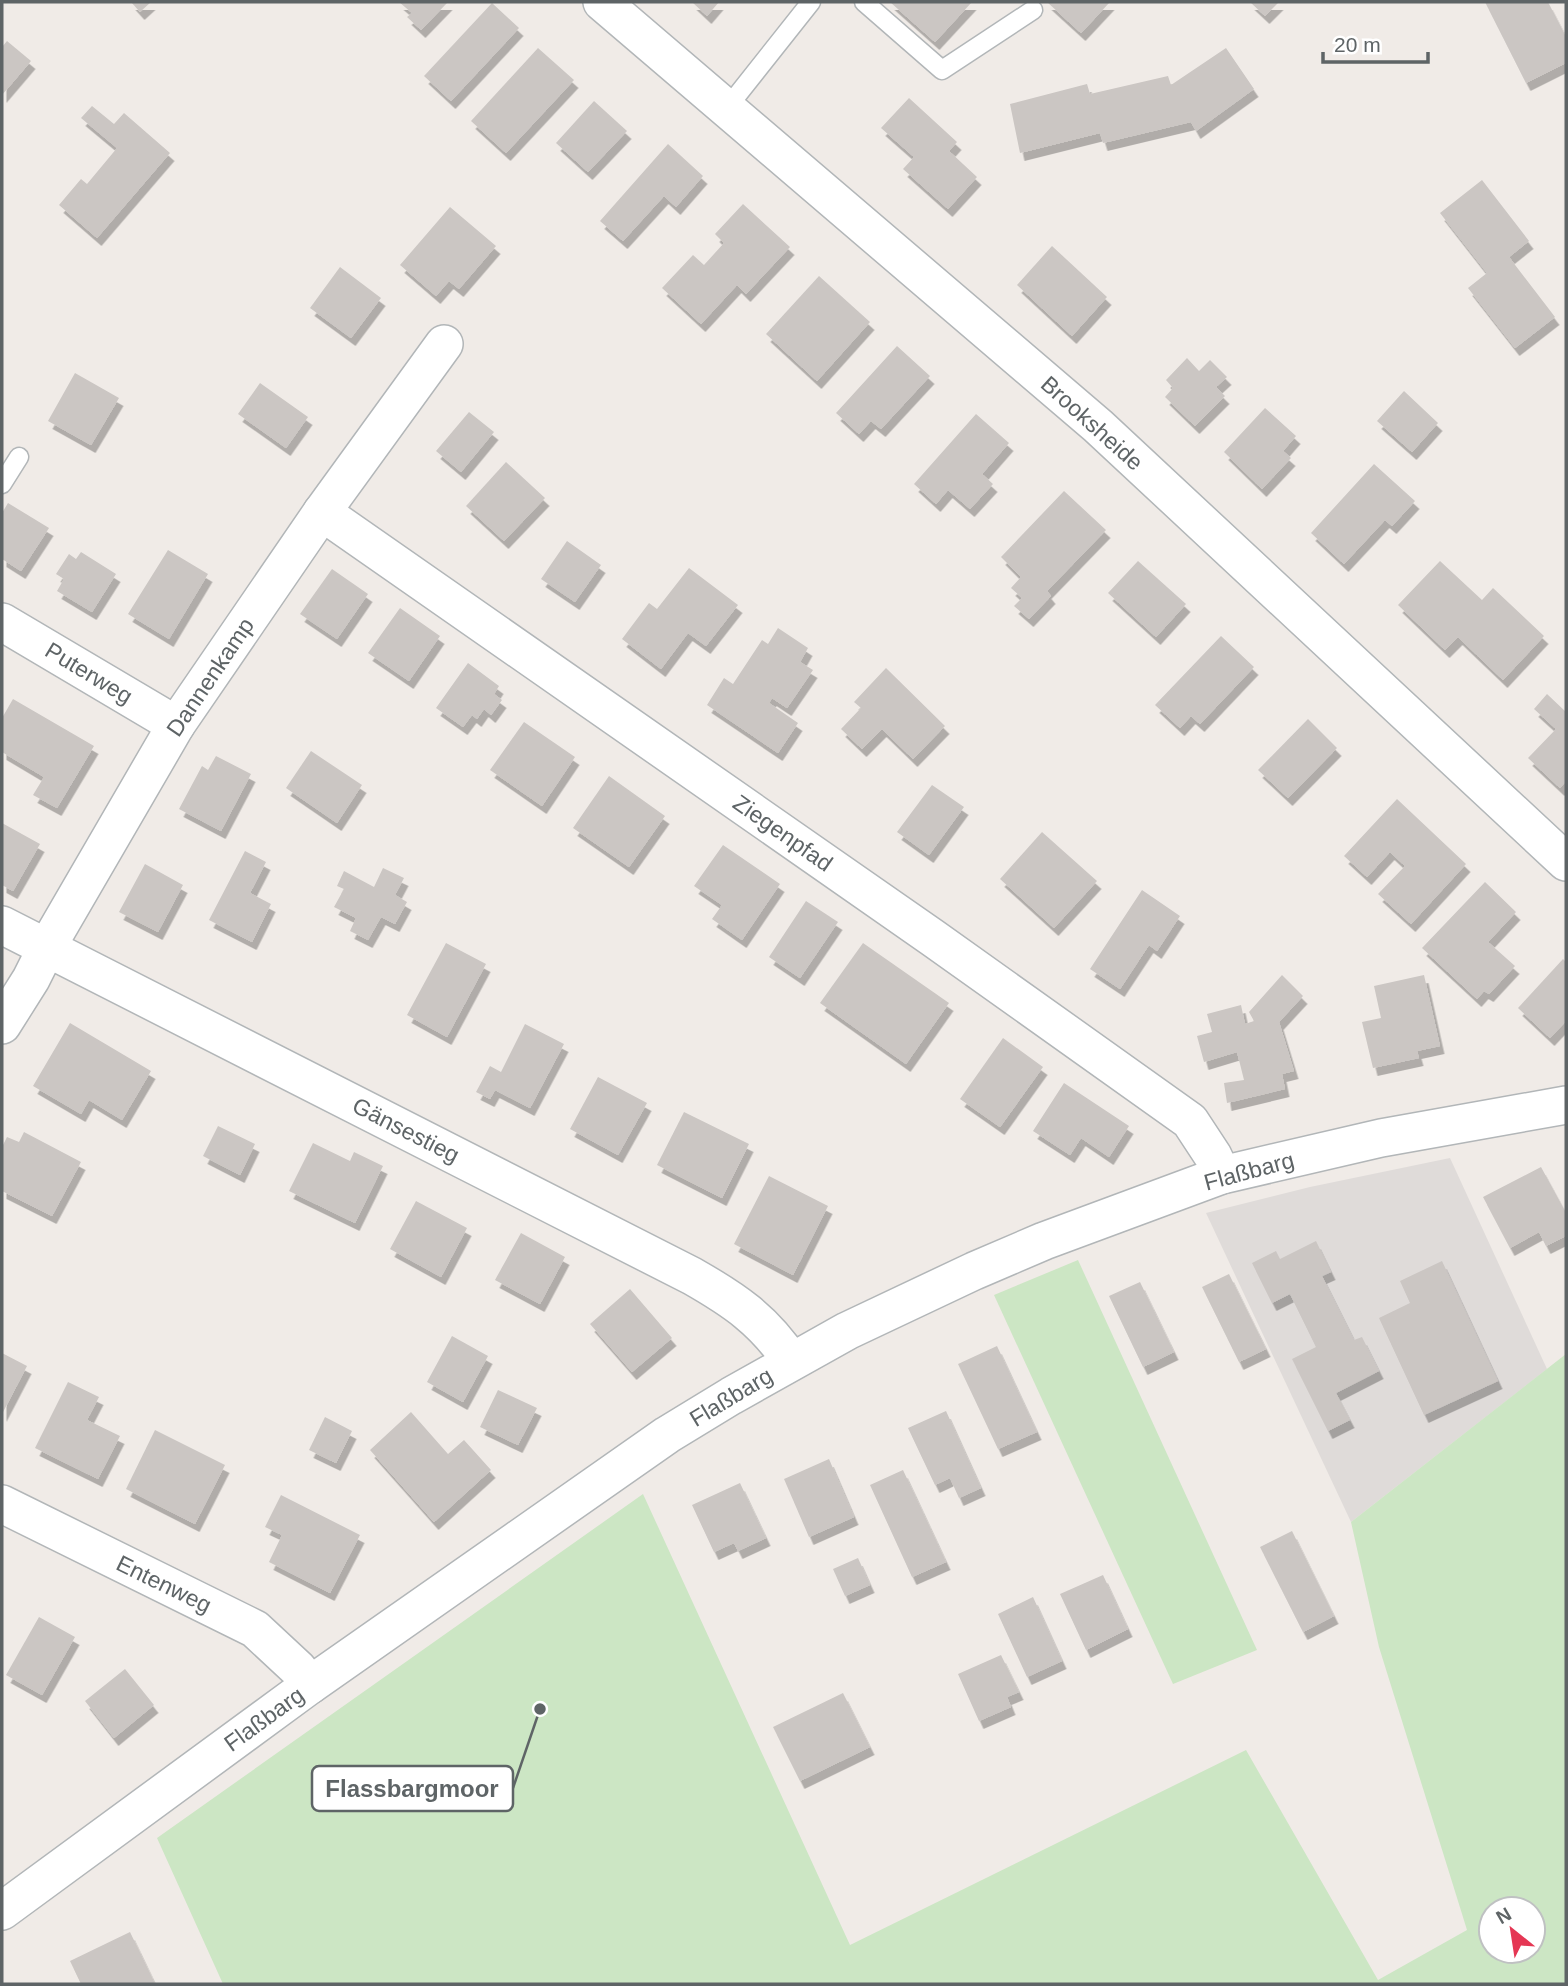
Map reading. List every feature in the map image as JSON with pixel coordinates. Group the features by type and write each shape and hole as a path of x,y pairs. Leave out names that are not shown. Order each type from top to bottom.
{"street":[{"name":"Brooksheide","path":"602,2 1098,426 1566,862"},
{"name":"Dannenkamp","path":"2,1025 176,725 322,512 444,344"},
{"name":"Ziegenpfad","path":"322,512 944,946 1190,1122 1213,1156 1222,1175"},
{"name":"Puterweg","path":"2,622 176,725"},
{"name":"Gänsestieg","path":"2,925 692,1276 733,1300 759,1321 791,1362"},
{"name":"Flaßbarg","path":"2,1911 310,1685 667,1436 847,1331 1032,1246 1222,1175 1381,1138 1566,1105"},
{"name":"Entenweg","path":"2,1504 255,1629 298,1669 310,1685"}],"lane":[{"path":"727,108 811,2"},
{"path":"864,2 942,70 1033,10"},
{"path":"2,484 19,457"}],"shaded area":[{"path":"1450,1158 1547,1369 1351,1522 1206,1213 1310,1187"}],"green space":[{"path":"1078,1260 1257,1650 1173,1684 994,1295"},
{"path":"1566,1354 1566,1984 223,1984 157,1838 643,1494 850,1945 1246,1750 1378,1980 1467,1930 1379,1647 1351,1522"}],"building":[{"path":"131,2 151,2 140,12"},
{"path":"399,2 448,2 421,30 407,17 412,13"},
{"path":"692,2 719,2 707,16"},
{"path":"890,2 972,2 935,42"},
{"path":"1047,2 1110,2 1081,33"},
{"path":"1250,2 1279,2 1265,16"},
{"path":"1485,2 1548,2 1566,37 1566,63 1526,83"},
{"path":"492,3 519,28 451,101 424,76"},
{"path":"7,41 31,61 2,95 2,47"},
{"path":"538,48 574,80 506,153 471,121"},
{"path":"1226,48 1254,89 1196,131 1191,122 1103,143 1100,133 1020,153 1010,104 1087,84 1090,94 1168,76 1171,85"},
{"path":"909,98 957,142 949,151 977,177 948,209 903,169 914,157 881,128"},
{"path":"594,101 627,131 588,172 556,143"},
{"path":"92,106 114,124 124,113 170,153 97,238 59,205 81,179 87,184 117,148 81,118"},
{"path":"668,144 703,176 676,207 664,196 623,241 600,221"},
{"path":"1482,180 1529,241 1509,257 1555,317 1515,348 1468,288 1487,273 1440,213"},
{"path":"743,204 790,247 746,294 737,285 701,324 662,288 693,255 704,265 724,243 715,234"},
{"path":"450,207 496,246 459,289 449,281 436,296 400,265"},
{"path":"1052,246 1107,297 1072,336 1017,285"},
{"path":"340,267 381,298 351,338 310,308"},
{"path":"819,276 870,322 817,381 766,334"},
{"path":"897,346 930,376 881,429 871,421 859,434 836,413"},
{"path":"1187,358 1199,371 1210,360 1227,377 1216,387 1225,396 1195,426 1165,397 1173,388 1166,380"},
{"path":"75,373 119,398 91,445 48,421"},
{"path":"260,383 308,417 286,448 238,414"},
{"path":"1404,391 1438,423 1412,452 1377,421"},
{"path":"1265,408 1296,436 1283,451 1291,458 1262,489 1224,452"},
{"path":"469,412 494,432 461,472 436,451"},
{"path":"976,414 1009,443 982,474 993,484 970,509 948,490 936,504 914,484"},
{"path":"506,462 545,498 504,541 466,506"},
{"path":"1374,464 1415,501 1392,526 1385,520 1344,564 1311,533"},
{"path":"1064,491 1106,530 1047,591 1051,596 1029,619 1014,606 1022,598 1011,588 1021,577 1001,557"},
{"path":"8,503 49,528 21,571 2,559 2,513"},
{"path":"567,541 601,565 575,602 541,579"},
{"path":"168,550 208,574 169,639 128,614"},
{"path":"81,552 116,574 92,612 57,591 64,579 56,574 69,554 76,559"},
{"path":"1138,561 1186,604 1156,637 1108,593"},
{"path":"1440,561 1482,600 1493,588 1544,636 1503,680 1458,637 1445,650 1398,605"},
{"path":"689,568 738,605 706,646 688,633 661,669 622,639 649,603 657,609"},
{"path":"332,569 368,594 337,639 300,614"},
{"path":"400,608 440,636 409,681 368,653"},
{"path":"778,628 808,648 800,662 813,670 787,708 772,698 769,703 798,723 778,753 707,705 724,678 733,684 762,640 768,644"},
{"path":"1221,636 1254,667 1200,724 1191,716 1180,728 1155,705"},
{"path":"468,663 499,686 494,694 502,700 491,715 484,709 477,719 472,715 463,727 436,708"},
{"path":"886,668 945,726 913,759 882,729 862,749 841,729 861,708 854,702"},
{"path":"1547,694 1566,712 1566,781 1560,788 1528,758 1556,729 1534,709"},
{"path":"13,699 94,746 57,808 33,795 44,777 2,752 2,718"},
{"path":"1308,719 1337,748 1288,798 1258,770"},
{"path":"524,722 575,757 542,806 490,770"},
{"path":"311,751 362,785 337,823 286,788"},
{"path":"216,756 251,774 221,831 179,809 202,766 208,770"},
{"path":"609,776 665,816 629,867 573,828"},
{"path":"932,785 964,807 929,855 897,832"},
{"path":"1397,799 1466,864 1411,924 1378,894 1405,866 1390,852 1367,877 1344,856"},
{"path":"2,823 40,844 13,891 2,885"},
{"path":"1042,832 1097,881 1054,928 1000,879"},
{"path":"723,845 780,884 742,940 712,919 722,905 694,886"},
{"path":"245,851 266,862 250,893 271,904 252,942 209,920"},
{"path":"145,864 183,885 158,932 119,912"},
{"path":"383,868 404,878 395,895 407,902 395,924 381,917 368,940 350,931 356,918 334,907 344,889 337,886 344,871 374,887"},
{"path":"1485,882 1516,912 1488,942 1515,966 1489,994 1484,991 1477,999 1422,948"},
{"path":"1142,890 1180,916 1157,951 1149,945 1120,989 1090,969"},
{"path":"806,901 838,922 800,978 769,957"},
{"path":"446,943 486,964 447,1037 407,1015"},
{"path":"863,943 949,1003 906,1064 820,1003"},
{"path":"1563,959 1566,962 1566,1021 1550,1038 1518,1008"},
{"path":"1282,975 1303,996 1279,1022 1294,1071 1282,1074 1285,1089 1227,1103 1224,1083 1244,1080 1237,1052 1204,1062 1197,1036 1212,1032 1207,1014 1241,1005 1245,1024 1254,1021 1249,1012"},
{"path":"1424,975 1440,1046 1417,1051 1419,1058 1373,1068 1362,1022 1381,1018 1374,986"},
{"path":"70,1023 151,1071 122,1120 89,1100 81,1114 33,1086"},
{"path":"525,1024 564,1044 530,1108 495,1090 490,1099 476,1092 490,1066 501,1072"},
{"path":"1003,1038 1043,1067 1000,1127 960,1099"},
{"path":"598,1077 647,1103 618,1155 570,1129"},
{"path":"1064,1083 1129,1126 1109,1157 1081,1138 1070,1155 1033,1131"},
{"path":"684,1112 749,1144 722,1198 657,1165"},
{"path":"218,1126 255,1144 240,1175 203,1156"},
{"path":"24,1132 81,1162 52,1216 2,1191 2,1147 7,1137 19,1142"},
{"path":"313,1143 350,1161 354,1152 383,1166 355,1223 289,1191"},
{"path":"1541,1167 1566,1213 1566,1236 1546,1246 1539,1232 1510,1248 1483,1197"},
{"path":"769,1176 828,1206 793,1275 734,1244"},
{"path":"416,1201 467,1228 441,1277 390,1249"},
{"path":"521,1233 565,1257 540,1304 495,1280"},
{"path":"1316,1241 1331,1272 1322,1276 1354,1340 1362,1337 1379,1371 1336,1393 1350,1420 1328,1431 1292,1359 1316,1347 1290,1294 1272,1303 1252,1263 1276,1251 1280,1259"},
{"path":"1442,1261 1498,1381 1424,1415 1379,1318 1410,1303 1400,1281"},
{"path":"1229,1274 1266,1349 1239,1362 1202,1287"},
{"path":"1140,1282 1174,1352 1143,1367 1109,1296"},
{"path":"630,1289 672,1338 632,1372 590,1324"},
{"path":"452,1336 488,1356 463,1402 427,1382"},
{"path":"997,1346 1037,1432 998,1449 958,1364"},
{"path":"2,1353 27,1366 2,1414"},
{"path":"68,1382 99,1397 87,1420 120,1436 98,1479 35,1448"},
{"path":"498,1390 537,1408 518,1445 480,1427"},
{"path":"946,1411 981,1488 959,1498 950,1478 935,1485 908,1428"},
{"path":"411,1412 448,1454 464,1440 491,1470 434,1522 370,1450"},
{"path":"325,1417 352,1431 336,1463 309,1450"},
{"path":"155,1430 225,1465 195,1524 126,1489"},
{"path":"829,1459 854,1517 809,1537 784,1479"},
{"path":"903,1470 946,1562 912,1577 870,1485"},
{"path":"740,1483 766,1538 738,1551 734,1543 714,1552 692,1505"},
{"path":"281,1495 360,1535 330,1593 269,1562 282,1535 265,1527"},
{"path":"1292,1531 1334,1616 1303,1632 1260,1547"},
{"path":"858,1558 870,1585 845,1596 833,1569"},
{"path":"1103,1575 1128,1629 1086,1650 1060,1594"},
{"path":"1033,1597 1062,1661 1027,1677 998,1614"},
{"path":"39,1617 75,1637 42,1695 6,1675"},
{"path":"1001,1655 1019,1692 1007,1697 1011,1707 979,1721 958,1674"},
{"path":"125,1669 154,1705 114,1738 85,1701"},
{"path":"843,1693 870,1747 800,1781 773,1727"},
{"path":"130,1932 155,1984 81,1984 70,1961"}],"place":[{"name":"Flassbargmoor","path":"540,1709"}]}
